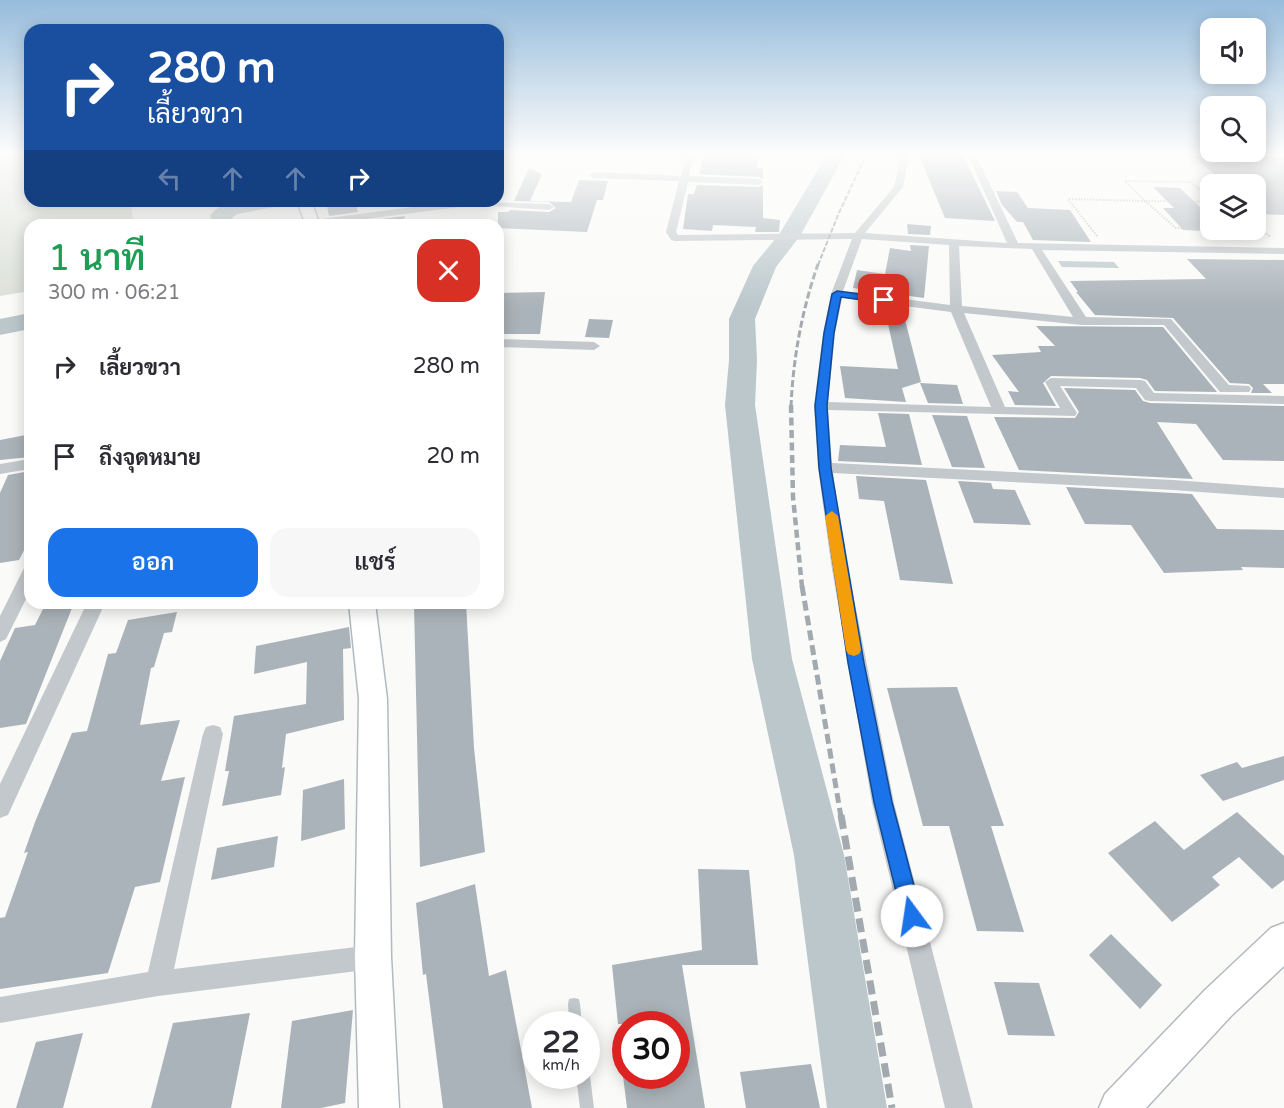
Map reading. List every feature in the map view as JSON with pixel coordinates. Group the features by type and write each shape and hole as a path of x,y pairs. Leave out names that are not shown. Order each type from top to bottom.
{"street":[{"path":"515,205 549,207"},
{"path":"678,205 671,232 675,238 858,236 1014,246 1284,251"},
{"path":"884,205 858,236 837,294 829,333 821,406 825,468 842,586 883,802 959,1108"},
{"path":"995,205 1014,246"},
{"path":"366,207 369,214"},
{"path":"341,219 430,207"},
{"path":"394,211 396,219"},
{"path":"954,243 956,309 1000,411"},
{"path":"1035,246 1082,321"},
{"path":"837,294 956,309 1082,321 1167,321 1225,389 1284,390"},
{"path":"504,343 594,346"},
{"path":"821,406 1070,413 1051,381 1140,384 1150,398 1284,400"},
{"path":"0,469 24,465"},
{"path":"825,468 1173,485 1284,493"},
{"path":"0,634 24,585"},
{"path":"0,807 93,609"},
{"path":"363,609 373,699 373,957 379,1108"},
{"path":"158,983 213,734"},
{"path":"1119,1108 1218,1004 1284,941"},
{"path":"0,1010 158,983 373,957"}],"lane":[{"path":"574,1004 575,1011"},
{"path":"585,1089 587,1108"}],"path":[{"path":"1072,205 1099,239"},
{"path":"1149,205 1176,228 1200,229"}],"shaded area":[{"path":"0,205 24,205 24,207 131,207 133,219 24,219 24,292 0,296"},
{"path":"1058,261 1114,262 1119,268 1062,267"}],"building":[{"path":"552,205 596,205 587,232 504,228 504,219 498,219 498,212 510,210 549,212 556,208"},
{"path":"686,205 763,205 763,218 780,220 779,232 755,232 756,227 713,225 712,231 683,229"},
{"path":"939,205 987,205 995,221 945,218"},
{"path":"1002,205 1026,205 1028,208 1070,210 1091,242 1033,240 1023,222 1017,222"},
{"path":"1171,205 1198,205 1200,207 1200,231 1183,230 1163,208 1174,208"},
{"path":"1266,205 1284,205 1284,215 1266,214"},
{"path":"327,207 357,207 358,212 329,216"},
{"path":"405,216 404,219 381,219"},
{"path":"907,224 931,226 930,235 908,234"},
{"path":"910,245 929,246 924,298 853,288 857,270 885,274 890,248 911,251"},
{"path":"1187,259 1284,260 1284,384 1263,384 1272,393 1251,393 1253,388 1249,384 1230,383 1173,318 1095,315 1070,281 1206,279"},
{"path":"545,292 540,334 504,334 504,293"},
{"path":"884,306 902,308 921,382 902,388 906,402 845,398 840,366 898,369"},
{"path":"589,319 613,320 609,338 585,337"},
{"path":"1036,326 1163,327 1217,392 1155,391 1147,380 1140,378 1051,376 1043,383 1056,406 1015,405 1008,391 1019,392 992,355 1041,352 1038,346 1055,346"},
{"path":"920,383 957,385 963,404 928,403"},
{"path":"1064,388 1135,390 1143,401 1150,403 1284,406 1284,461 1223,460 1196,424 1157,422 1193,479 1019,470 994,417 1075,418 1079,412"},
{"path":"878,413 909,414 922,465 838,461 840,445 886,447"},
{"path":"932,415 967,416 985,468 952,467"},
{"path":"24,435 24,458 0,460 0,440"},
{"path":"24,472 24,550 19,560 0,563 0,493 8,475"},
{"path":"856,476 926,480 953,584 900,580 884,501 859,499"},
{"path":"958,481 991,483 993,489 1015,490 1031,525 974,523"},
{"path":"1066,487 1192,494 1217,529 1284,530 1284,568 1241,567 1243,570 1164,573 1131,525 1085,524"},
{"path":"43,609 72,609 26,724 0,728 0,661 15,628 35,625"},
{"path":"414,609 466,609 474,748 485,852 420,867"},
{"path":"177,612 172,632 164,633 154,667 151,668 140,725 180,720 161,781 185,777 160,882 135,887 108,973 0,989 0,918 5,917 28,852 24,853 35,822 72,733 87,731 108,654 116,653 128,620"},
{"path":"349,627 351,648 343,649 344,720 286,734 281,795 222,806 229,771 225,771 234,716 306,704 307,662 254,674 256,646"},
{"path":"957,687 1004,826 991,826 1024,932 977,931 949,826 923,826 887,688"},
{"path":"1284,756 1284,780 1223,801 1200,775 1237,762 1242,768"},
{"path":"344,779 345,829 301,841 303,790"},
{"path":"1237,812 1284,856 1284,880 1272,889 1239,857 1212,877 1220,885 1172,922 1108,853 1155,821 1184,850"},
{"path":"278,836 274,867 211,880 217,848"},
{"path":"698,869 749,870 758,965 682,965 689,1011 617,1011 612,965 702,950"},
{"path":"475,884 489,976 506,970 522,1055 522,1089 528,1089 532,1108 443,1108 426,974 423,975 416,903"},
{"path":"1111,934 1162,985 1140,1009 1089,955"},
{"path":"994,982 1039,983 1055,1036 1008,1035"},
{"path":"353,1010 345,1103 321,1108 281,1108 292,1021"},
{"path":"250,1013 231,1108 151,1108 173,1023"},
{"path":"690,1015 705,1108 627,1108 625,1089 690,1089"},
{"path":"83,1033 63,1108 16,1108 36,1042"},
{"path":"811,1064 820,1108 746,1108 740,1072"}],"waterway":[{"path":"807,205 789,236 765,266 742,319 743,360 740,405 772,659 819,855 857,1108"},
{"path":"222,219 220,216 231,209 243,207"},
{"path":"0,327 24,322"}],"railway":[{"path":"818,265 843,205"},
{"path":"791,407 799,334 818,264"},
{"path":"791,407 793,497 802,587"},
{"path":"802,586 841,817"},
{"path":"841,815 892,1108"}],"slow traffic":[{"path":"832,516 854,650"}],"route":[{"path":"884,300 837,294 829,333 821,406 825,468 856,663 883,802 912,916"}]}
